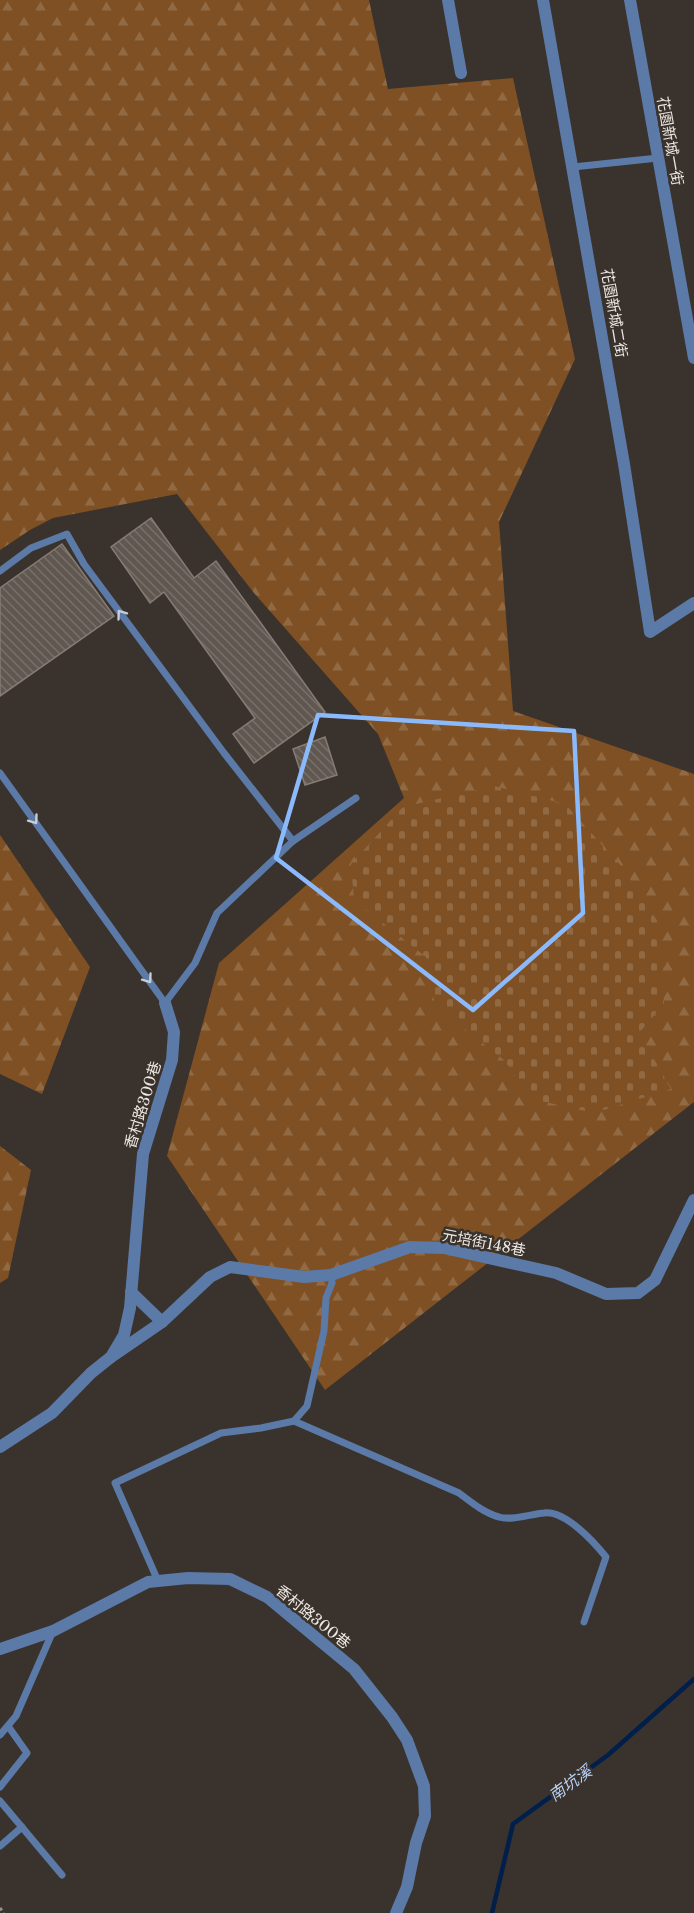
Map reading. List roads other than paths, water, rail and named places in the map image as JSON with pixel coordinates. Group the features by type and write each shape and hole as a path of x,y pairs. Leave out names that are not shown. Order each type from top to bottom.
{"street":[{"path":"448,0 461,73"},
{"name":"花園新城二街","path":"543,0 624,464 650,632 694,603"},
{"name":"花園新城一街","path":"630,0 694,358"},
{"name":"香村路300巷","path":"0,1446 52,1413 91,1373 111,1357 124,1335 130,1308 143,1154 172,1060 174,1032 165,1003"},
{"name":"元培街148巷","path":"111,1357 162,1322 210,1276 230,1267 304,1277 331,1275 410,1247 444,1248 556,1273 606,1294 638,1293 655,1280 694,1200"},
{"path":"131,1292 162,1322"},
{"name":"香村路300巷","path":"0,1649 52,1631 148,1582 188,1578 230,1580 267,1597 354,1670 392,1717 407,1740 424,1786 425,1816 416,1843 407,1887 396,1913"}],"lane":[{"path":"573,167 658,158"},
{"path":"0,571 31,548 67,534 84,564 292,841"},
{"path":"0,773 165,1003 195,963 217,913 292,841 356,798"},
{"path":"294,1421 307,1406 324,1331 326,1298 332,1283 331,1275"},
{"path":"158,1581 115,1483 221,1433 294,1421 459,1493 480,1509 501,1518 548,1512 574,1524 596,1544 606,1557 584,1622"},
{"path":"0,1735 16,1716 52,1631"},
{"path":"0,1787 27,1753 8,1726"},
{"path":"0,1801 62,1875"},
{"path":"0,1846 22,1827"}],"waterway":[{"name":"南坑溪","path":"492,1913 513,1824 608,1755 694,1679"}]}
